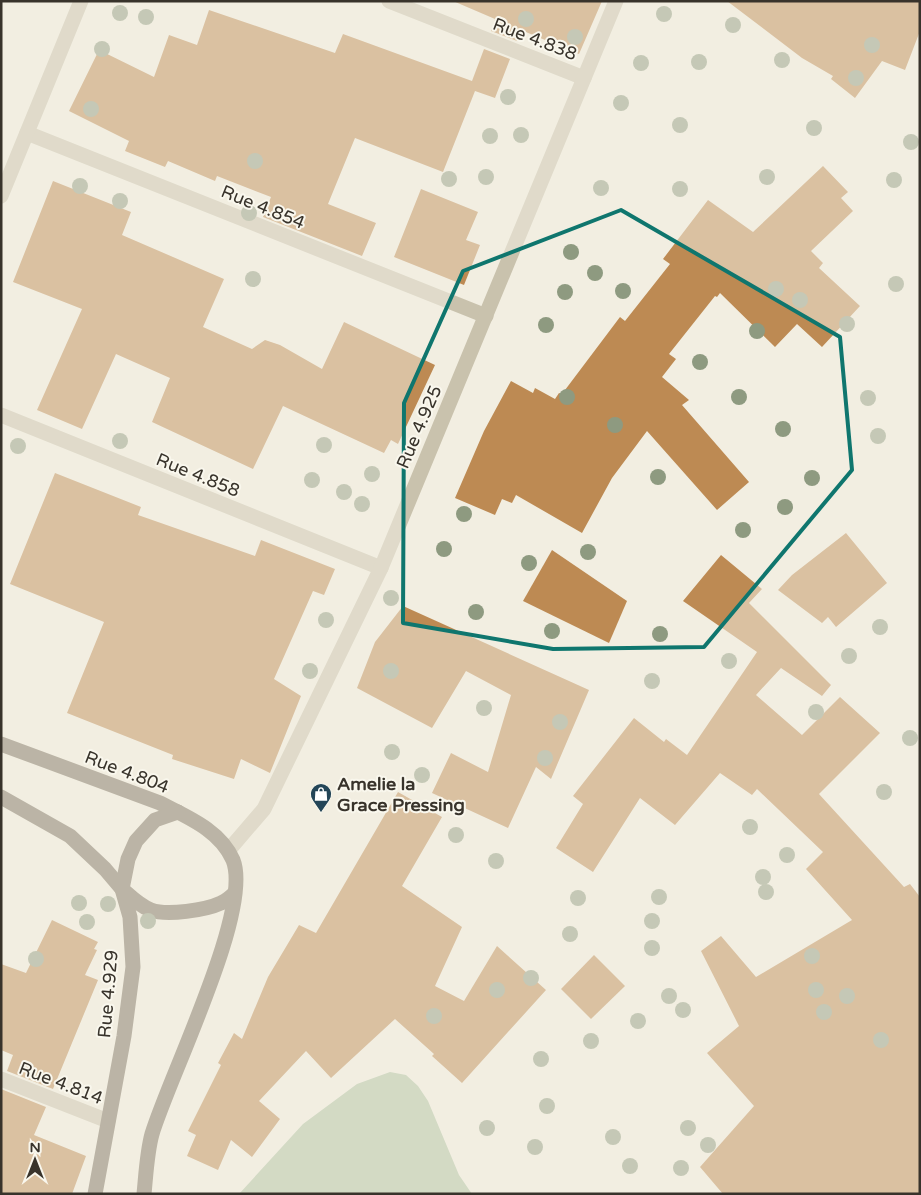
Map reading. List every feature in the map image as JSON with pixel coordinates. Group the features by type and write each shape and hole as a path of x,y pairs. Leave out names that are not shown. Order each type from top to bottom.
{"main road":[{"name":"Rue 4.804","path":"1,744 160,803 202,824 215,835 228,851"},
{"name":"Rue 4.929","path":"1,797 70,836 105,868 122,889 130,917 133,967 124,1036 95,1194"},
{"path":"178,812 155,820 136,841 128,859 122,889 134,900 151,910 167,912 194,910 221,903 234,894"},
{"path":"144,1194 152,1135 221,952 231,917 237,878 233,861 228,851"}],"street":[{"path":"1,196 81,1"},
{"name":"Rue 4.838","path":"389,1 584,78"},
{"name":"Rue 4.925","path":"228,851 264,808 380,568 616,1"},
{"name":"Rue 4.854","path":"27,134 486,316"},
{"name":"Rue 4.858","path":"1,416 380,568"},
{"name":"Rue 4.814","path":"1,1079 108,1121"}],"highlighted area":[{"path":"621,210 840,337 852,470 704,647 553,649 403,623 404,403 463,271"}],"green space":[{"path":"390,1072 406,1075 418,1086 428,1101 459,1175 472,1194 239,1194 303,1124 357,1084"}],"building":[{"path":"453,1 602,1 579,54 521,30 517,41 491,31 495,19"},
{"path":"727,1 920,1 920,31 905,70 882,61 855,98 831,79 833,76 802,58"},
{"path":"209,10 335,53 343,34 472,81 484,49 510,59 495,98 475,91 443,172 355,138 328,204 376,223 362,256 263,217 271,197 217,176 215,181 168,161 165,167 125,151 129,141 69,111 99,50 154,77 169,35 197,45"},
{"path":"823,166 848,192 841,198 853,211 811,251 823,263 819,268 860,306 822,347 797,324 775,347 720,293 717,297 715,296 669,354 676,359 662,377 689,400 682,405 749,482 717,510 647,431 612,478 582,533 516,495 512,503 502,499 495,515 455,498 484,431 511,381 533,393 535,388 555,399 559,393 562,394 620,317 625,321 670,264 663,259 708,200 753,232"},
{"path":"53,181 131,212 122,235 224,279 203,327 252,349 265,340 280,345 322,369 344,322 435,365 398,444 391,440 384,453 283,406 253,469 152,422 170,378 116,354 82,429 37,410 82,309 13,282"},
{"path":"421,189 478,212 466,240 480,245 464,285 394,257"},
{"path":"55,473 141,507 138,515 255,556 261,540 335,569 324,595 313,591 274,679 301,696 270,773 241,759 234,779 172,759 173,755 67,713 104,622 10,584"},
{"path":"846,533 887,583 836,627 828,617 822,623 778,590 792,575"},
{"path":"552,550 627,601 609,643 523,601"},
{"path":"721,555 762,589 749,603 831,685 822,696 781,668 756,695 802,735 840,697 880,733 819,794 904,887 910,884 920,897 920,1194 723,1194 700,1167 754,1106 707,1053 739,1026 701,951 721,936 756,977 852,920 806,869 823,852 757,789 752,795 720,773 675,825 640,798 593,872 556,848 583,804 573,796 634,718 664,742 666,739 687,755 757,652 683,601"},
{"path":"403,606 589,690 551,779 536,767 508,828 432,793 451,753 488,772 511,695 466,671 432,728 357,688 375,642"},
{"path":"398,792 442,817 402,886 462,927 435,986 464,1001 497,946 546,990 462,1083 432,1056 434,1054 395,1019 331,1078 306,1051 259,1101 280,1119 252,1157 231,1140 218,1170 187,1156 196,1135 188,1131 221,1065 218,1063 234,1033 242,1039 268,977 299,925 316,933"},
{"path":"52,920 98,942 94,949 97,950 85,975 98,980 53,1089 7,1071 13,1055 1,1050 1,964 26,973"},
{"path":"594,955 625,986 591,1019 561,989"},
{"path":"1,1089 46,1107 34,1135 86,1156 72,1194 1,1194"}],"place":[{"name":"Amelie la Grace Pressing","path":"321,813"}]}
